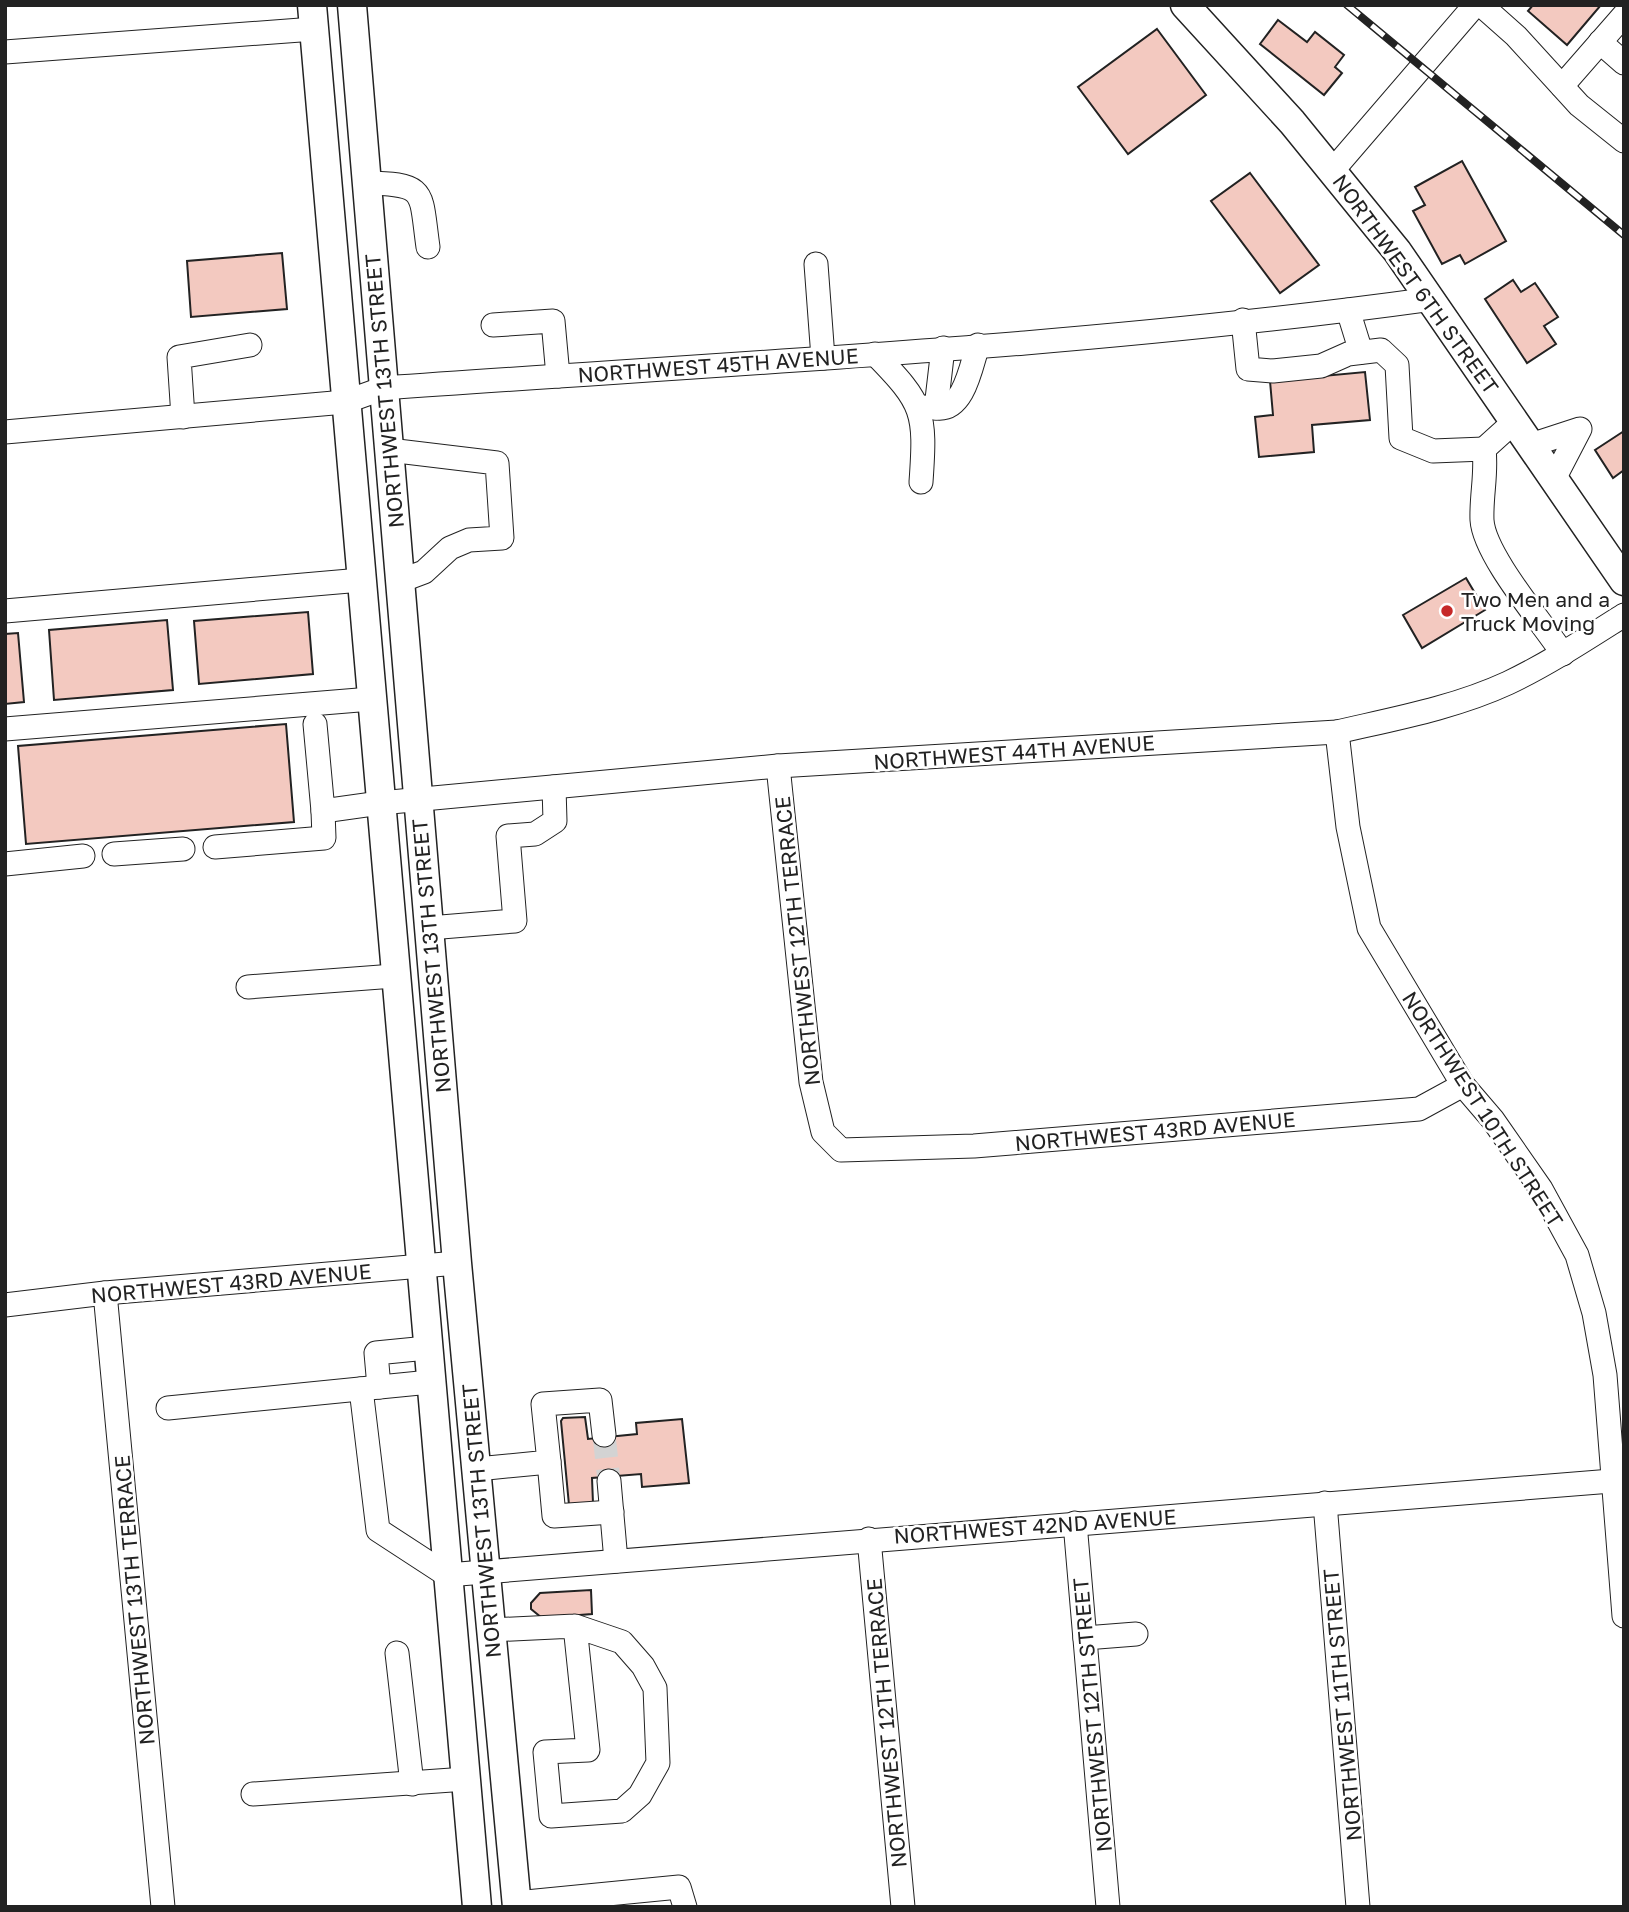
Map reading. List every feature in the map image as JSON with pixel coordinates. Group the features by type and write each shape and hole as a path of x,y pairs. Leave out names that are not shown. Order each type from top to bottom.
{"main road":[{"path":"332,5 334,24 341,38 355,45"},
{"name":"NORTHWEST 13TH STREET","path":"352,5 457,1263 516,1905"},
{"name":"NORTHWEST 6TH STREET","path":"1185,5 1333,170 1432,299 1624,581"},
{"name":"NORTHWEST 13TH STREET","path":"313,17 419,1266 477,1907"}],"street":[{"path":"1333,170 1475,5"},
{"path":"1481,5 1516,36 1579,105 1624,141"},
{"path":"1562,86 1624,15"},
{"path":"5,52 313,17"},
{"path":"1600,42 1624,63"},
{"path":"366,183 399,183 414,188 421,198 428,247"},
{"path":"816,264 823,358"},
{"name":"NORTHWEST 45TH AVENUE","path":"5,432 345,402 384,388 875,354 1348,310 1432,299"},
{"path":"1348,310 1361,352"},
{"path":"1243,320 1248,369 1273,371 1321,366 1348,354 1381,349 1397,365 1401,438 1433,452 1484,449 1515,421"},
{"path":"493,326 552,321 558,376"},
{"path":"183,416 179,357 250,345"},
{"path":"875,354 928,408 944,409 956,403 978,345"},
{"path":"921,482 928,408 943,348"},
{"path":"1531,445 1580,429 1554,479"},
{"path":"1484,449 1487,470 1482,522 1505,576 1563,654"},
{"path":"389,450 497,463 502,538 469,540 450,548 424,572 400,581"},
{"path":"5,611 360,580"},
{"name":"NORTHWEST 44TH AVENUE","path":"323,811 418,799 778,766 1337,732 1425,711 1505,685 1563,654 1624,615"},
{"path":"5,729 371,699"},
{"path":"215,847 324,838 315,724"},
{"name":"NORTHWEST 10TH STREET","path":"1337,732 1348,827 1368,928 1462,1085 1493,1120 1541,1189 1577,1255 1594,1313 1605,1375 1618,1480 1624,1616"},
{"name":"NORTHWEST 12TH TERRACE","path":"778,766 811,1082 823,1132 841,1150"},
{"path":"429,928 515,921 508,836 535,834 555,821 554,787"},
{"path":"114,854 183,849"},
{"path":"5,864 83,856"},
{"path":"248,987 394,976"},
{"name":"NORTHWEST 43RD AVENUE","path":"841,1150 974,1146 1419,1109 1462,1085"},
{"name":"NORTHWEST 43RD AVENUE","path":"5,1305 105,1293 457,1263"},
{"name":"NORTHWEST 13TH TERRACE","path":"105,1293 163,1907"},
{"path":"427,1348 376,1353 370,1388 377,1530 447,1576"},
{"path":"168,1408 430,1382"},
{"path":"604,1435 600,1400 543,1404 554,1516 612,1512"},
{"path":"477,1469 549,1462"},
{"name":"NORTHWEST 42ND AVENUE","path":"447,1576 869,1539 1618,1480"},
{"path":"609,1481 616,1561"},
{"name":"NORTHWEST 11TH STREET","path":"1325,1503 1358,1907"},
{"name":"NORTHWEST 12TH STREET","path":"1075,1523 1108,1907"},
{"name":"NORTHWEST 12TH TERRACE","path":"869,1539 903,1907"},
{"path":"491,1630 575,1626 622,1642 643,1666 655,1688 658,1763 640,1795 622,1811 551,1816 545,1752 587,1750 575,1626"},
{"path":"1085,1638 1136,1634"},
{"path":"397,1653 412,1784"},
{"path":"253,1794 466,1779"},
{"path":"516,1905 561,1903 680,1887 685,1907"}],"building":[{"path":"1533,5 1601,5 1567,45 1528,11"},
{"path":"1278,20 1307,42 1315,32 1344,55 1335,67 1342,73 1324,95 1260,44"},
{"path":"1157,29 1206,95 1128,154 1078,87"},
{"path":"1462,161 1506,241 1465,264 1460,255 1442,264 1413,211 1425,205 1415,187"},
{"path":"1250,173 1319,265 1280,293 1211,201"},
{"path":"282,253 287,309 191,317 187,261"},
{"path":"1513,280 1521,292 1535,283 1558,317 1544,326 1556,344 1527,363 1485,299"},
{"path":"1365,372 1370,420 1312,425 1314,452 1259,457 1255,417 1273,415 1270,381"},
{"path":"1624,431 1624,470 1613,478 1595,450"},
{"path":"1466,578 1485,610 1422,648 1403,615"},
{"path":"308,612 313,674 199,684 194,621"},
{"path":"167,620 173,690 54,700 49,630"},
{"path":"18,633 24,702 5,704 5,634"},
{"path":"286,724 294,822 26,844 18,746"},
{"path":"585,1417 588,1439 637,1434 636,1423 682,1419 689,1483 642,1487 641,1474 592,1478 593,1503 569,1505 561,1421 563,1418"},
{"path":"591,1590 592,1614 542,1618 531,1609 531,1603 540,1593"}],"tunnel":[{"path":"604,1435 609,1481"}],"railway":[{"path":"1347,5 1624,235"}],"place":[{"name":"Two Men and a Truck Moving","path":"1447,611"}]}
